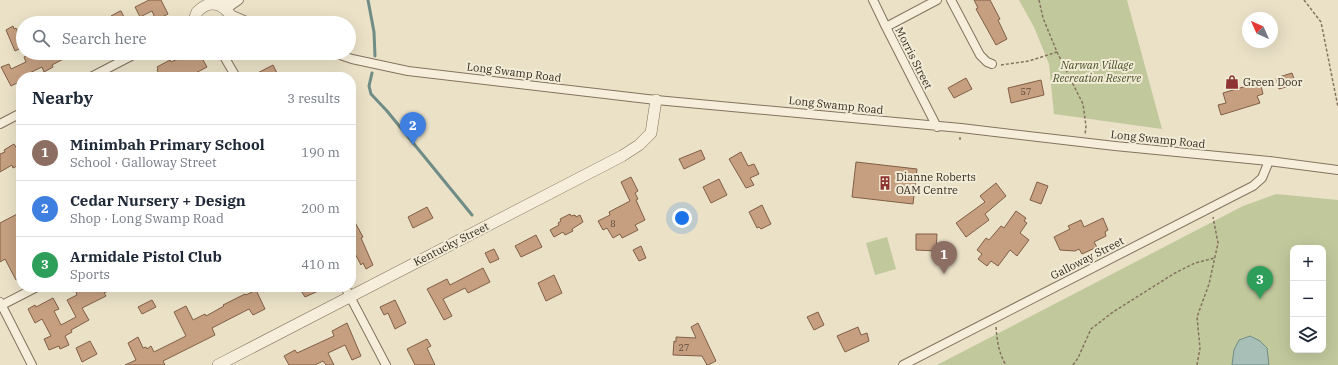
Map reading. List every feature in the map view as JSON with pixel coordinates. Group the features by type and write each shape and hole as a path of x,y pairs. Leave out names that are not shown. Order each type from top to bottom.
{"street":[{"path":"211,11 239,0"},
{"name":"Morris Street","path":"873,0 937,126"},
{"path":"886,27 937,0"},
{"path":"951,0 980,55 987,62 992,64"},
{"path":"211,11 228,16"},
{"path":"101,72 124,60"},
{"path":"226,60 233,72"},
{"path":"229,60 229,64"},
{"name":"Long Swamp Road","path":"356,60 408,71 656,100 937,126 1269,161 1338,170"},
{"name":"Kentucky Street","path":"356,288 622,156 639,145 651,133 656,100"},
{"path":"0,124 16,116"},
{"name":"Galloway Street","path":"903,365 1253,186 1262,178 1269,161"},
{"path":"26,292 1,304 32,365"},
{"path":"348,292 386,365"},
{"name":"Kentucky Street","path":"218,365 348,292"}],"path":[{"path":"1039,0 1043,18 1057,52 1083,104 1086,126 1083,142"},
{"path":"1304,0 1321,22 1338,107"},
{"path":"992,64 1000,65 1029,61 1057,52"},
{"path":"1197,365 1200,348 1197,317 1208,284 1218,243 1212,212"},
{"path":"1073,365 1078,358 1091,329 1113,312 1176,273 1195,263 1215,258"},
{"path":"996,318 996,336 1001,358 1006,365"}],"green space":[{"name":"Narwan Village Recreation Reserve","path":"1019,0 1127,0 1162,129 1054,114 1049,64 1034,27"},
{"path":"1276,194 1338,200 1338,365 937,365 1243,206"},
{"path":"887,237 896,269 875,275 866,243"}],"water":[{"path":"1250,336 1260,341 1267,348 1269,365 1232,365 1234,350 1239,340"}],"building":[{"path":"149,0 161,0 168,14 164,16 154,16 152,11 140,16 135,7"},
{"path":"974,0 990,0 1000,19 998,20 1007,39 996,45 976,9 978,8"},
{"path":"121,11 124,16 111,16"},
{"path":"13,26 14,29 16,28 15,51 6,30"},
{"path":"25,60 62,60 52,65 53,67 44,72 42,67 32,72 16,72 16,84 11,86 1,67 9,64 11,69 26,62"},
{"path":"170,60 171,62 176,60 203,60 207,67 198,72 158,72 157,67"},
{"path":"273,65 276,72 260,72"},
{"path":"1292,73 1296,84 1279,89 1276,78"},
{"path":"966,78 972,89 954,98 948,88"},
{"path":"1041,80 1044,95 1011,103 1008,88"},
{"path":"1260,82 1263,94 1257,96 1260,103 1221,115 1218,105 1226,103 1223,93"},
{"path":"14,144 16,147 16,166 13,168 12,165 0,172 0,154 5,152 4,150"},
{"path":"701,150 705,159 684,169 679,159"},
{"path":"741,152 748,166 754,164 759,174 750,178 754,185 746,188 729,159"},
{"name":"Dianne Roberts OAM Centre","path":"856,162 917,169 913,204 852,197"},
{"path":"631,177 638,191 635,193 638,199 636,200 645,220 635,225 638,230 622,238 620,234 613,238 607,228 603,230 598,221 610,215 609,212 630,201 621,182"},
{"path":"719,179 727,195 711,203 703,187"},
{"path":"1037,182 1048,186 1041,204 1030,200"},
{"path":"996,183 1006,196 985,214 989,220 966,237 956,223 985,202 980,196"},
{"path":"762,205 771,224 761,229 759,227 757,228 749,212"},
{"path":"427,207 433,218 413,228 408,217"},
{"path":"1016,211 1026,218 1024,221 1027,223 1020,233 1029,240 1017,256 1010,250 998,266 991,261 987,266 978,259 982,254 977,250 986,238 989,240 1001,226 1004,228"},
{"path":"570,214 571,216 575,215 576,217 580,215 583,222 572,229 573,231 565,235 563,232 554,237 550,230 559,225 558,223 561,221 560,219"},
{"path":"16,215 16,280 5,259 0,262 0,223"},
{"path":"1103,218 1108,230 1105,232 1106,236 1094,242 1097,247 1082,254 1079,249 1075,251 1060,250 1054,237 1070,229 1068,226 1081,220 1084,227"},
{"path":"356,224 363,237 361,238 373,265 366,269 363,263 361,265 356,256"},
{"path":"916,234 937,234 936,251 916,250"},
{"path":"536,235 542,247 521,257 515,246"},
{"path":"641,246 646,258 639,261 633,250"},
{"path":"494,249 499,259 490,263 485,253"},
{"path":"483,268 490,282 468,293 465,288 443,299 452,316 444,320 427,289 447,279 450,285"},
{"path":"554,275 562,293 546,301 538,283"},
{"path":"76,292 106,292 104,293 106,296 82,308 89,320 71,330 72,332 65,336 69,345 60,349 59,346 49,350 44,339 51,336 42,319 35,323 28,309 35,305 36,307 53,298 59,309 54,311 61,325 76,317 67,300 77,295"},
{"path":"252,292 257,292 265,309 253,315 249,309 212,328 215,335 163,361 165,365 125,365 136,360 128,343 138,337 143,348 146,347 147,349 151,346 154,352 186,336 174,312 186,306 193,320 205,314 206,316 224,306 223,305 245,294 246,295"},
{"path":"302,292 316,292 305,297"},
{"path":"152,300 156,307 142,314 138,307"},
{"path":"395,300 406,323 395,329 388,313 384,315 380,307"},
{"path":"818,312 824,325 814,330 807,317"},
{"path":"347,323 361,356 352,360 345,345 328,353 334,365 326,365 323,361 315,365 289,365 284,356 295,350 297,353 334,336 332,331"},
{"path":"698,323 716,361 708,365 702,356 673,355 674,341 676,342 676,337 696,338 691,327"},
{"path":"858,327 861,335 867,333 869,341 845,352 837,336"},
{"path":"427,339 431,346 427,348 435,365 415,365 407,349"},
{"path":"90,341 97,354 82,362 76,348"}],"waterway":[{"path":"368,0 374,32 375,56"},
{"path":"372,73 369,86 371,94 387,111 472,215"}],"place":[{"name":"Green Door","path":"1232,82"},
{"name":"Cedar Nursery + Design","path":"413,145"},
{"name":"Dianne Roberts OAM Centre","path":"885,183"},
{"name":"Minimbah Primary School","path":"944,274"},
{"name":"Armidale Pistol Club","path":"1260,299"}]}
